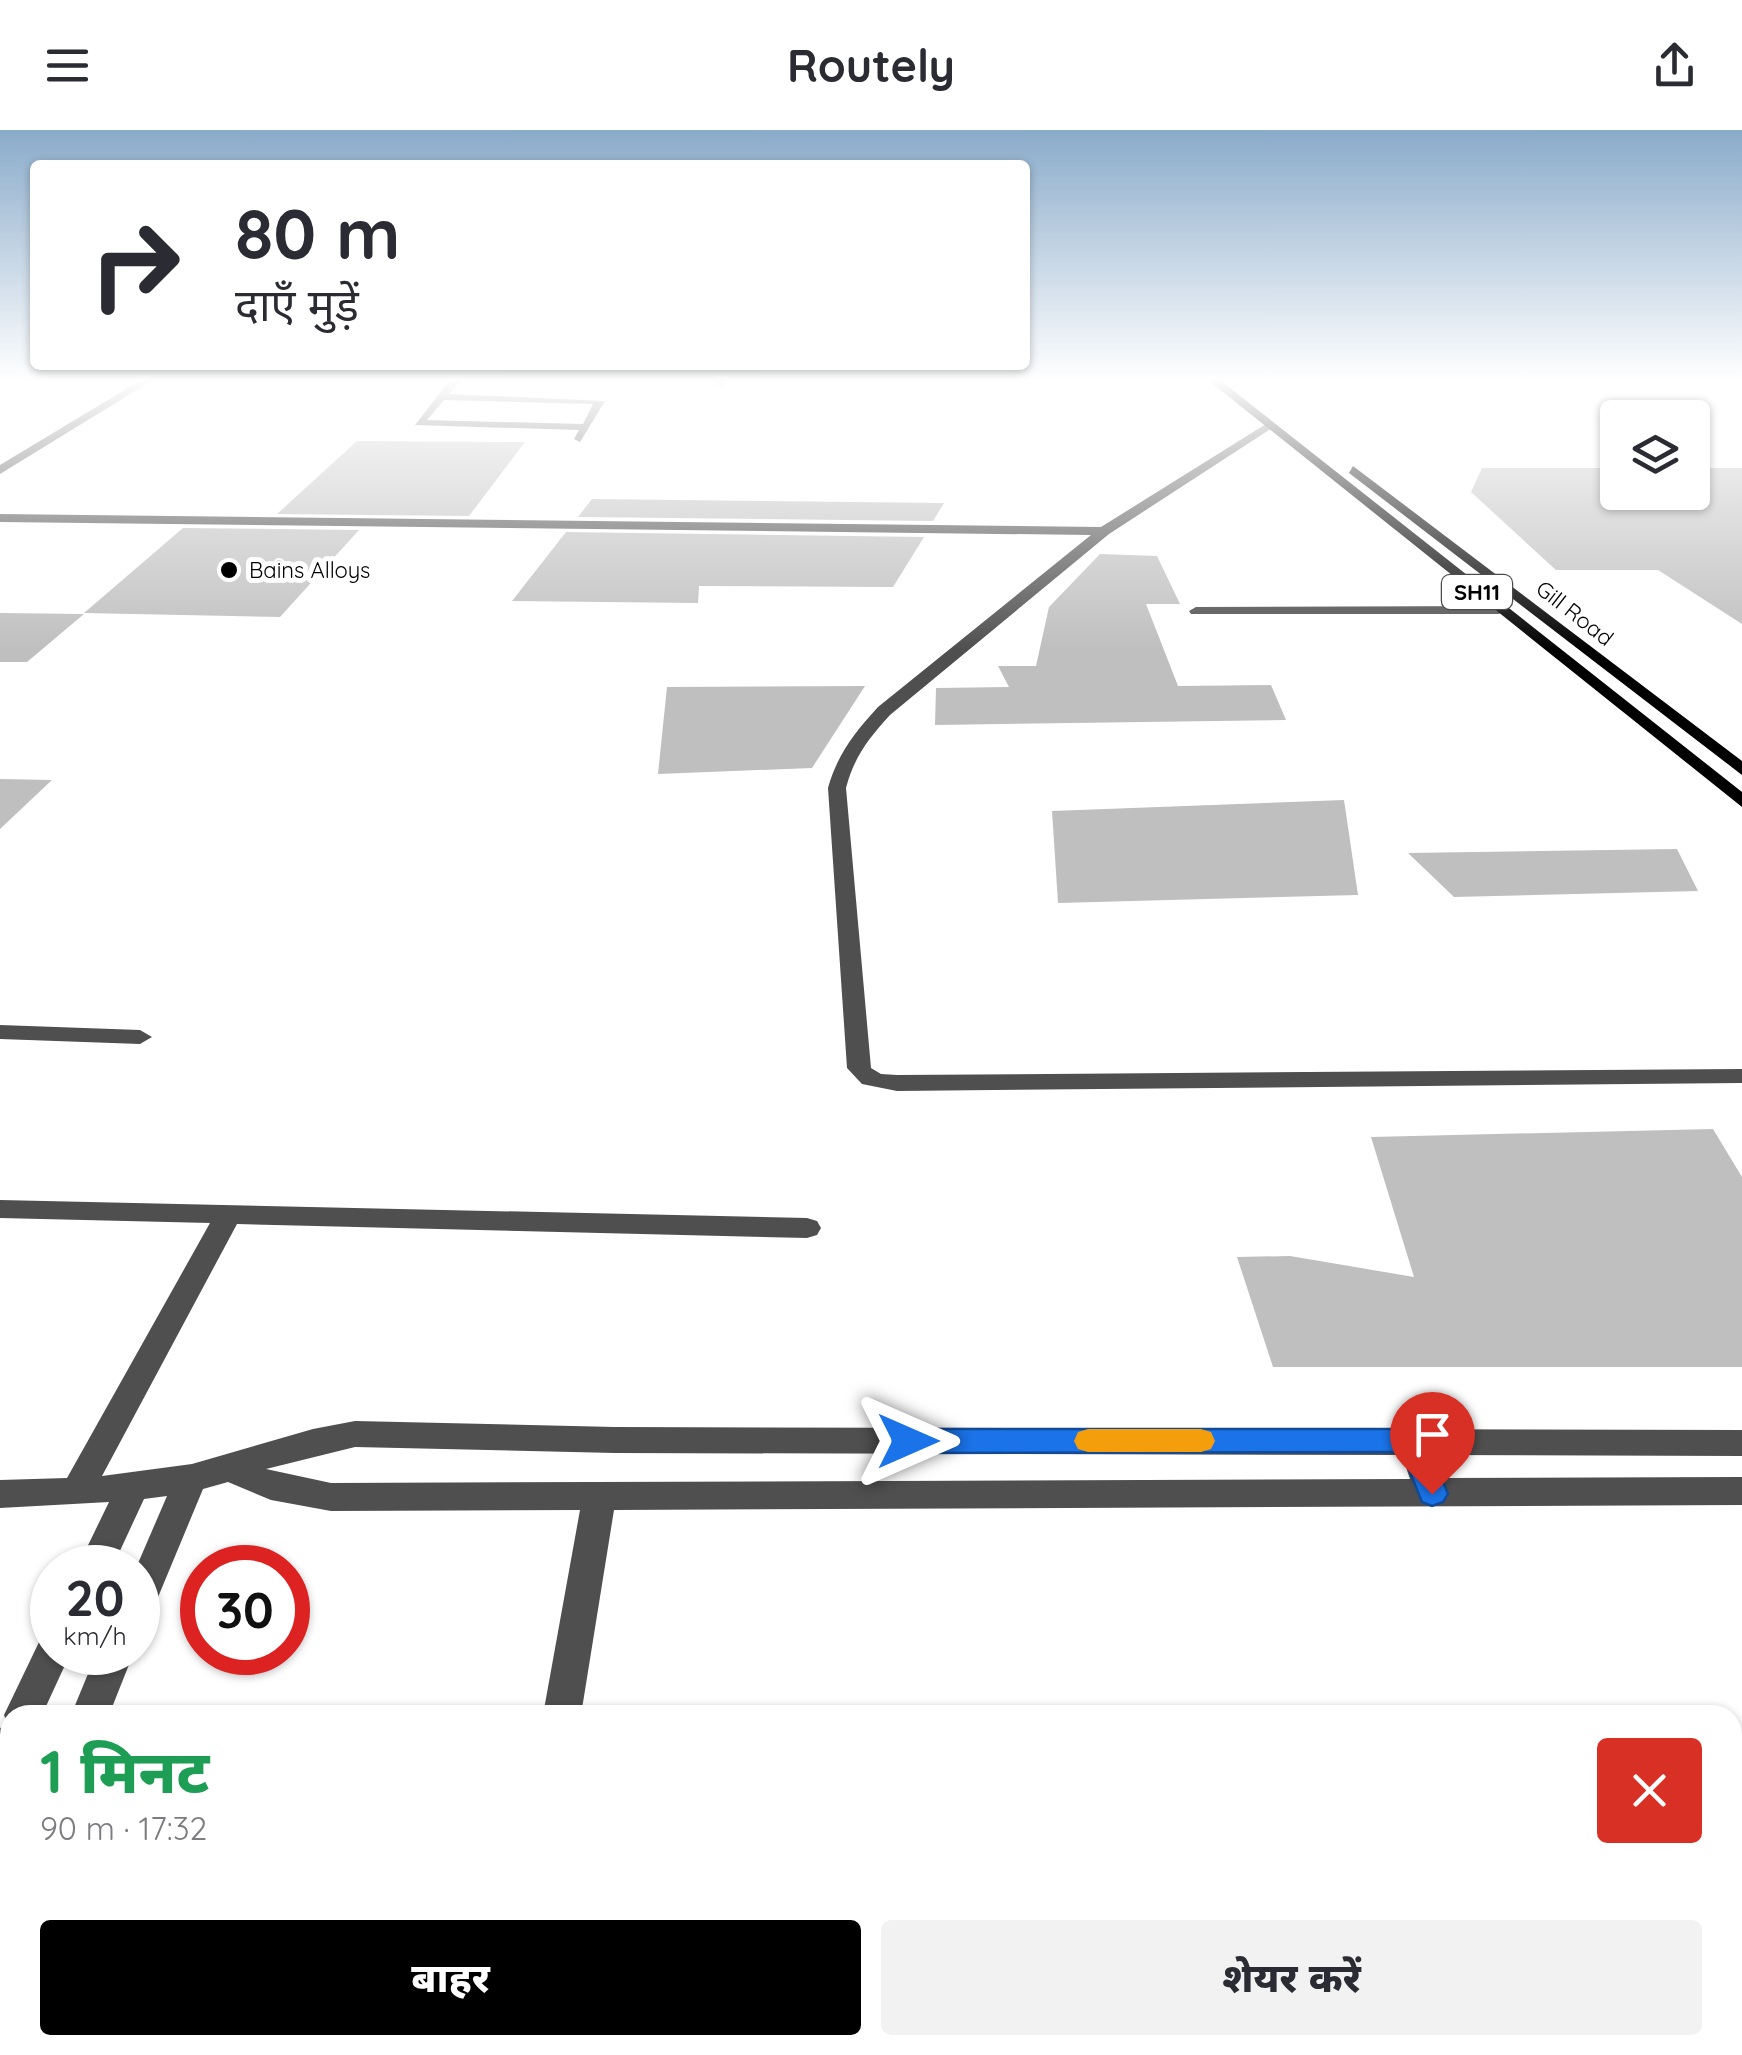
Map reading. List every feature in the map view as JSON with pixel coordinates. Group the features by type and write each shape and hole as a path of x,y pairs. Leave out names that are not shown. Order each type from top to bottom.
{"main road":[{"name":"SH11","path":"1325,470 1742,801"},
{"name":"Gill Road","path":"1356,470 1742,770"}],"street":[{"path":"1201,470 1104,531 884,711 859,738 844,765 836,810 859,1068 864,1076 896,1083 1742,1076"},
{"path":"0,518 1104,531"},
{"path":"1196,612 1499,610"},
{"path":"0,1032 140,1037"},
{"path":"0,1210 806,1228"},
{"path":"77,1491 228,1215"},
{"path":"0,1494 133,1487 191,1478 231,1469 316,1438 355,1434 654,1440 1742,1443"},
{"path":"1412,1440 1432,1494"},
{"path":"231,1469 271,1486 331,1497 1742,1491"},
{"path":"160,1551 191,1478"},
{"path":"105,1545 133,1487"},
{"path":"564,1705 599,1496"},
{"path":"28,1705 42,1675"},
{"path":"94,1705 107,1675"}],"building":[{"path":"325,470 504,470 469,516 277,514"},
{"path":"1481,470 1600,470 1600,510 1710,510 1710,470 1742,470 1742,624 1658,570 1556,570 1471,492"},
{"path":"592,499 944,503 933,521 578,517"},
{"name":"Bains Alloys","path":"183,528 359,530 280,617 84,613"},
{"path":"566,532 924,537 893,587 699,586 698,603 512,601"},
{"path":"1100,554 1157,556 1180,604 1146,604 1178,686 1271,685 1286,720 935,725 936,688 1009,687 998,666 1036,666 1049,607"},
{"path":"0,613 84,614 27,662 0,662"},
{"path":"865,686 812,768 658,774 667,687"},
{"path":"0,779 52,780 0,829"},
{"path":"1344,800 1358,895 1058,903 1052,811"},
{"path":"1677,849 1698,891 1454,897 1408,853"},
{"path":"1713,1129 1742,1177 1742,1367 1273,1367 1237,1257 1290,1256 1414,1277 1371,1137"}],"slow traffic":[{"path":"1088,1441 1201,1441"}],"place":[{"name":"Bains Alloys","path":"229,570"}],"route":[{"path":"908,1441 1412,1440 1432,1494"}]}
